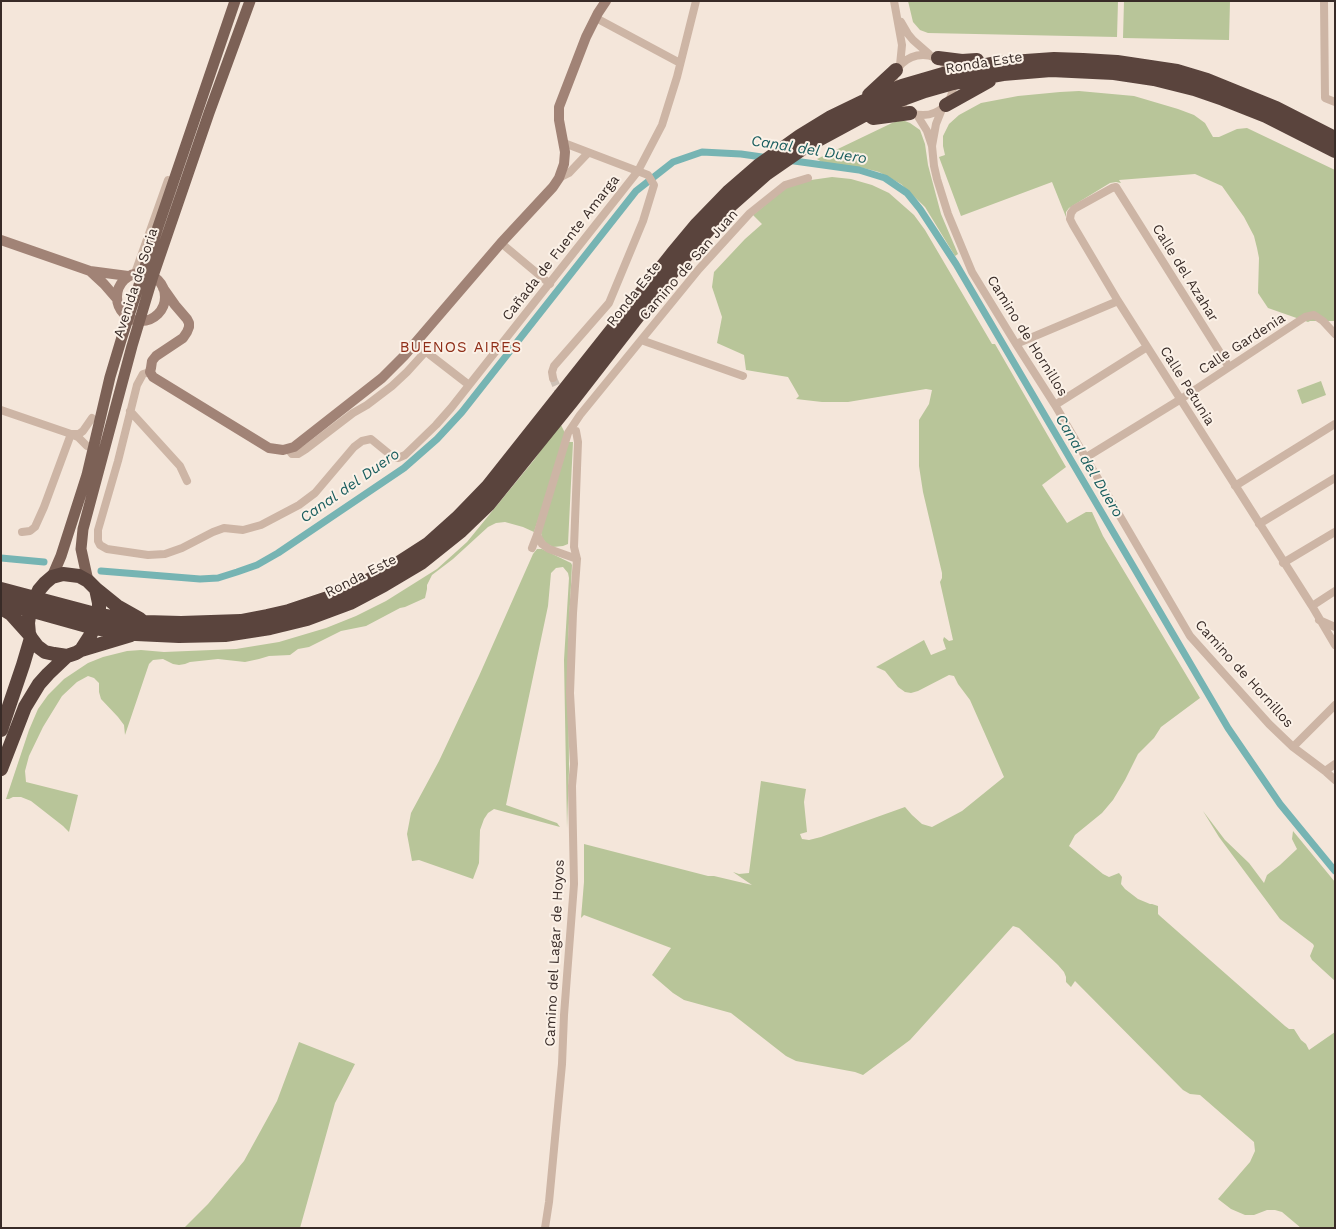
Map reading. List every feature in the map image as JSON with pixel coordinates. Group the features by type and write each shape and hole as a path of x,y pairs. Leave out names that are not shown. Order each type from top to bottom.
{"highway":[{"path":"933,56 962,61 989,60 1000,68 944,107"},
{"name":"Ronda Este","path":"97,622 180,623 241,621 289,611 337,595 367,581 428,544 488,486 697,224 728,192 792,149 831,117 864,108 895,95 926,91 952,78 1041,60 1083,60 1117,62 1176,71 1207,80 1276,108 1335,138"},
{"path":"898,67 864,108 873,118 914,114"},
{"name":"Ronda Este","path":"1000,68 1114,73 1154,79 1194,89 1244,106 1305,135 1335,152"},
{"name":"Ronda Este","path":"1,602 32,604 136,634 179,636 225,635 270,628 298,621 350,603 384,585 421,563 461,531 488,505 701,238 762,170"},
{"path":"1,588 25,587 63,574 71,574 79,576 116,606 136,615 145,622"},
{"path":"1,730 23,665 30,636 28,623 32,604 49,580"},
{"path":"81,650 97,622 99,603 92,585"},
{"name":"Ronda Este","path":"1,588 32,604"},
{"path":"1,608 11,614 37,646 45,652 67,656"},
{"path":"1,769 25,707 39,684 48,674 67,656 136,634"}],"main road":[{"name":"Avenida de Soria","path":"92,585 82,549 83,529 134,319 140,275 236,1"},
{"name":"Avenida de Soria","path":"140,275 209,113 250,1"},
{"name":"Avenida de Soria","path":"49,580 60,557 88,475 112,371 134,319"}],"street":[{"name":"Avenida de Soria","path":"140,275 231,1"},
{"path":"1,240 90,271 140,275 160,282 189,323 183,338 156,356 152,361 150,372 153,377 269,448 283,450 294,447 382,378 416,344 501,243 559,178 564,164 565,152 559,120 559,107 586,37 606,1"},
{"name":"Cañada de Fuente Amarga","path":"150,372 143,374 137,385 98,530 98,541 100,545 107,549 148,555 164,554 182,548 224,528 243,530 261,525 299,505 315,493 354,447 362,441 370,439 392,457 405,456 436,425 469,385 638,171 662,125 696,1"},
{"path":"894,1 902,44 898,67 893,79 895,95"},
{"path":"1324,1 1325,98 1335,102"},
{"path":"896,12 913,40 944,64 952,78"},
{"path":"596,18 680,63"},
{"path":"898,67 912,56 920,54 933,56"},
{"name":"Camino de Hornillos","path":"932,146 936,124 950,98 952,78"},
{"name":"Camino de Hornillos","path":"895,95 903,108 914,114 927,131 932,146 937,179 951,221 972,272 1055,405 1190,636 1269,724 1293,747 1335,780"},
{"path":"914,114 925,115 934,113 944,107"},
{"path":"553,378 554,366 609,302 643,221 654,185 648,175 564,143"},
{"path":"559,178 569,173 588,153"},
{"name":"Camino de San Juan","path":"532,548 568,432 580,415 699,269 750,213 784,185 808,178"},
{"name":"Calle Petunia","path":"1119,191 1116,187 1112,188 1074,209 1070,219 1072,225 1118,301 1312,606 1335,646"},
{"name":"Calle del Azahar","path":"1119,191 1229,367"},
{"path":"501,243 550,284"},
{"path":"90,271 117,299 120,308 134,319 152,318 162,309 165,300 163,288"},
{"path":"117,299 122,281 140,275"},
{"path":"1016,344 1118,301"},
{"path":"157,314 171,312 183,314"},
{"name":"Calle Gardenia","path":"1085,458 1181,399 1305,317 1314,315 1323,321 1335,334"},
{"name":"Camino de San Juan","path":"641,340 743,376"},
{"path":"416,344 469,385"},
{"path":"1055,405 1147,347"},
{"path":"288,449 292,454 298,454 306,449 392,386 426,351"},
{"path":"1,410 71,434 78,437 87,446"},
{"path":"130,411 180,466 187,481"},
{"path":"71,434 79,434 83,431 92,418"},
{"path":"1235,486 1335,424"},
{"name":"Camino del Lagar de Hoyos","path":"545,1228 559,1091 574,884 572,795 574,764 570,693 577,559 574,547 578,442 576,431"},
{"path":"22,532 30,531 36,527 71,434"},
{"path":"1259,524 1335,478"},
{"path":"1284,563 1335,532"},
{"path":"537,535 542,544 549,549 577,559"},
{"path":"1312,606 1335,591"},
{"path":"1319,620 1335,627"},
{"path":"1293,747 1335,705"},
{"path":"1325,771 1335,764"}],"green space":[{"path":"908,1 1118,1 1117,37 928,33 920,30 913,22"},
{"path":"1124,1 1230,1 1229,40 1123,38"},
{"path":"1079,91 1134,96 1178,109 1194,115 1205,123 1213,137 1219,137 1237,129 1247,128 1335,170 1335,321 1308,322 1268,308 1258,293 1259,258 1254,236 1244,217 1222,186 1195,174 1119,180 1121,183 1110,183 1069,208 1066,212 1066,217 1052,182 961,216 939,157 945,155 943,136 949,124 959,115 981,103 1018,96"},
{"path":"898,121 910,123 920,130 941,214 958,254 955,256 925,207 901,184 879,172 863,168 825,164 817,159"},
{"path":"832,177 851,179 872,185 889,193 914,215 925,230 992,344 995,344 1066,467 1042,485 1067,523 1086,512 1092,512 1103,536 1200,698 1161,727 1154,738 1138,754 1113,800 1102,813 1075,835 1069,846 1103,874 1109,877 1119,873 1122,877 1121,884 1125,889 1138,899 1158,906 1158,914 1160,916 1285,1026 1289,1029 1294,1029 1309,1050 1335,1032 1335,1228 1301,1228 1282,1212 1275,1210 1245,1215 1231,1209 1218,1199 1250,1162 1255,1151 1254,1142 1200,1095 1190,1094 1183,1090 1075,981 1071,987 1066,982 1064,972 1058,965 1019,928 1013,926 910,1040 863,1075 796,1061 786,1056 731,1013 684,1000 652,975 671,948 584,915 581,918 584,882 584,844 708,876 752,885 733,872 739,874 749,873 761,781 806,789 804,802 807,832 800,834 802,839 809,840 905,807 922,824 932,827 962,811 1004,777 970,700 954,676 949,675 911,693 905,692 898,687 885,671 876,667 924,640 931,655 946,649 944,637 949,641 953,640 940,582 942,573 923,492 919,466 919,420 929,404 932,390 926,389 848,402 796,399 799,396 788,377 746,370 744,355 717,343 722,317 712,287 714,272 762,224 753,215 787,187 811,180"},
{"path":"1321,381 1326,395 1302,404 1297,390"},
{"path":"560,423 566,435 534,532 505,522 496,523 488,527 453,559 432,575 427,585 425,598 400,608 366,626 341,631 309,647 298,649 290,655 269,656 245,662 218,659 179,665 163,659 153,660 149,664 125,735 124,725 101,699 99,683 94,678 88,676 77,682 62,696 43,727 29,756 25,771 26,782 78,795 69,832 31,801 21,797 6,799 38,709 48,695 64,679 88,663 127,651 164,652 236,649 279,642 326,628 386,601 437,569 467,542 534,460"},
{"path":"567,442 573,442 568,544 553,547 547,544 542,538 541,533"},
{"path":"537,549 542,549 572,565 568,643 569,769 567,828 564,660 569,578 568,573 563,567 556,568 551,573 548,606 506,805 557,823 560,827 494,809 484,819 480,830 479,863 473,879 419,860 412,861 407,834 411,813 439,761 533,554"},
{"path":"1203,811 1225,840 1249,863 1264,883 1267,875 1297,849 1292,839 1293,831 1335,882 1335,981 1312,960 1310,956 1313,944 1280,919 1219,837"},
{"path":"299,1042 355,1064 335,1103 300,1228 184,1228 208,1204 244,1161 277,1101"}],"waterway":[{"name":"Canal del Duero","path":"101,571 200,579 218,578 257,565 278,553 404,468 437,439 462,412 636,191 673,162 702,152 769,158"},
{"name":"Canal del Duero","path":"787,160 859,170 885,178 907,193 920,209 956,264 1228,728 1280,804 1335,871"},
{"name":"Canal del Duero","path":"1,558 44,562"}],"tunnel":[{"path":"553,378 561,397"}],"district":[{"name":"BUENOS AIRES","path":"461,348"}]}
